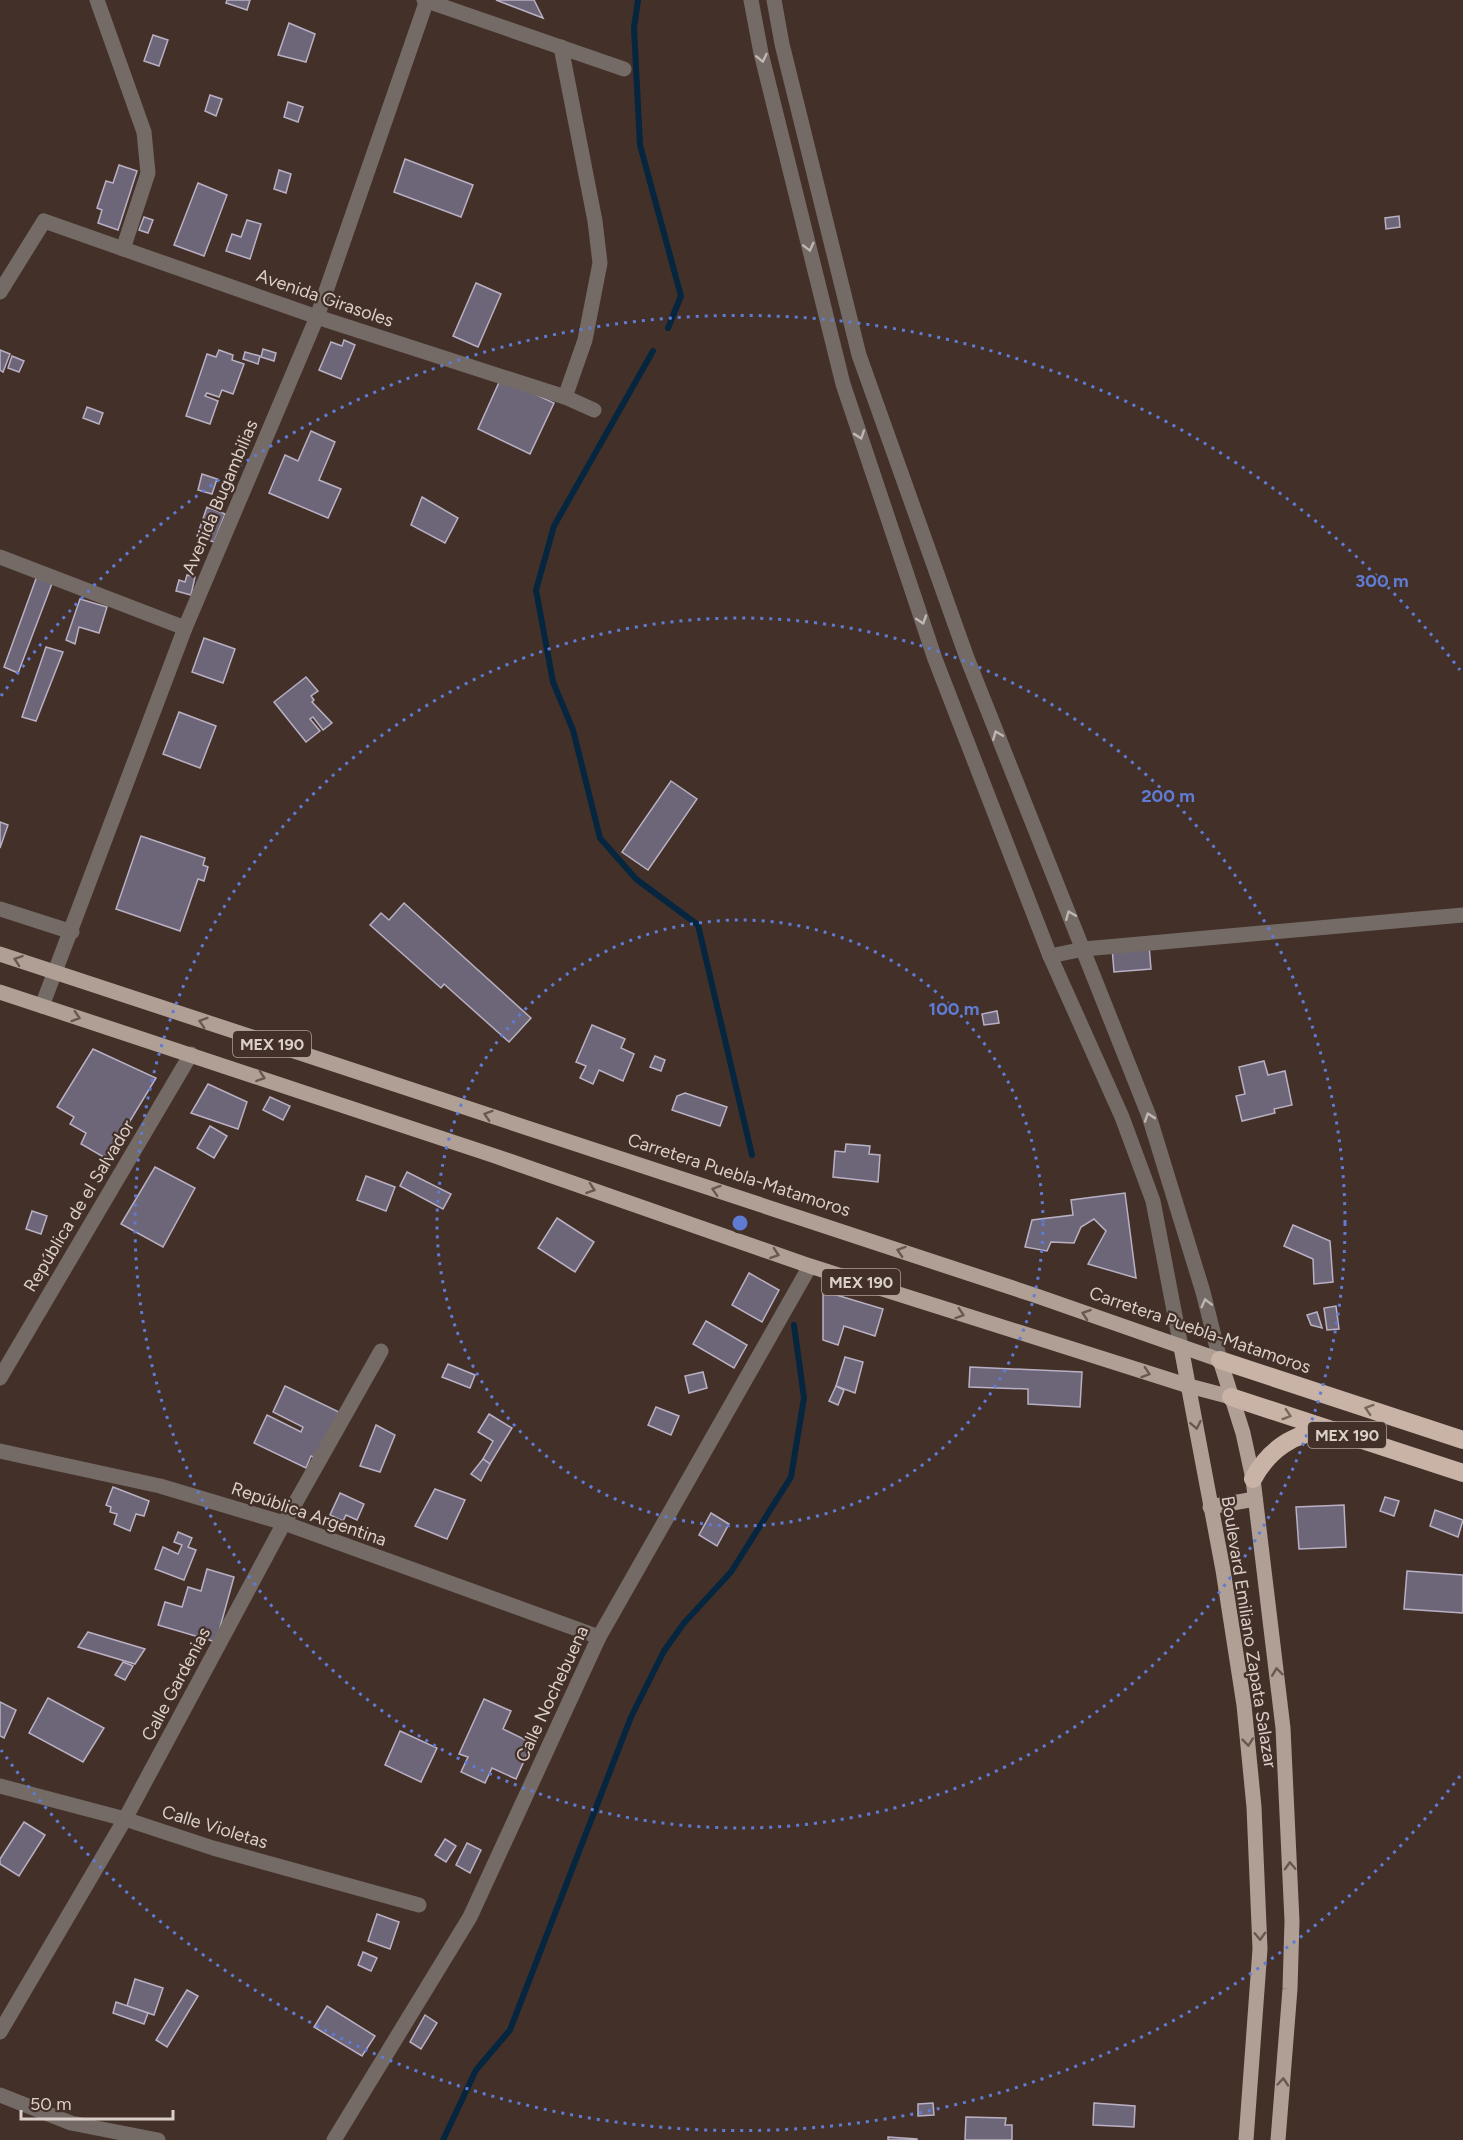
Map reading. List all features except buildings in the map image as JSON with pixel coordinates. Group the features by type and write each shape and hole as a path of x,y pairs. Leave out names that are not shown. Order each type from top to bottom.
{"highway":[{"name":"Carretera Puebla-Matamoros","path":"1220,1360 1463,1440"},
{"name":"MEX 190","path":"1231,1397 1463,1473"},
{"path":"1253,1479 1266,1459 1284,1443 1310,1433 1337,1431"}],"main road":[{"name":"Carretera Puebla-Matamoros","path":"0,954 1034,1295 1220,1360"},
{"name":"MEX 190","path":"0,992 191,1054 810,1266 1188,1386 1231,1397"},
{"name":"Boulevard Emiliano Zapata Salazar","path":"1180,1347 1244,1705 1255,1817 1260,1949 1246,2140"},
{"name":"Boulevard Emiliano Zapata Salazar","path":"1220,1360 1253,1479 1283,1728 1290,1842 1290,1989 1278,2140"},
{"path":"1210,1507 1255,1499"}],"street":[{"path":"97,0 144,132 148,172 123,249"},
{"path":"426,0 624,69"},
{"name":"Avenida Bugambilias","path":"42,1006 72,933 185,628 316,317 426,0"},
{"path":"751,0 760,52 843,384 935,659 1050,956 1122,1117 1153,1201 1180,1347"},
{"path":"774,0 782,45 859,355 967,658 1149,1116 1189,1247 1220,1360"},
{"path":"561,47 595,221 600,263 585,340 565,398"},
{"name":"Avenida Girasoles","path":"0,292 44,221 316,317 565,398 594,410"},
{"path":"0,558 185,628"},
{"path":"0,909 72,933"},
{"path":"1050,956 1084,949 1463,915"},
{"name":"República de el Salvador","path":"0,1378 191,1054"},
{"path":"1163,1255 1189,1247"},
{"name":"Calle Nochebuena","path":"334,2140 470,1917 599,1637 810,1266"},
{"name":"Calle Gardenias","path":"0,2032 125,1819 284,1523 381,1351"},
{"name":"República Argentina","path":"0,1451 160,1486 284,1523 599,1637"},
{"name":"Calle Violetas","path":"0,1786 125,1819 213,1848 419,1905"},
{"path":"0,2095 71,2123 158,2140"}],"waterway":[{"path":"638,0 634,28 640,145 681,296 668,328"},
{"path":"653,351 554,526 536,590 553,682 573,730 600,838 636,879 698,925 752,1155"},
{"path":"443,2140 476,2070 510,2030 631,1717 664,1651 684,1623 731,1572 791,1477 804,1398 794,1325"}]}
